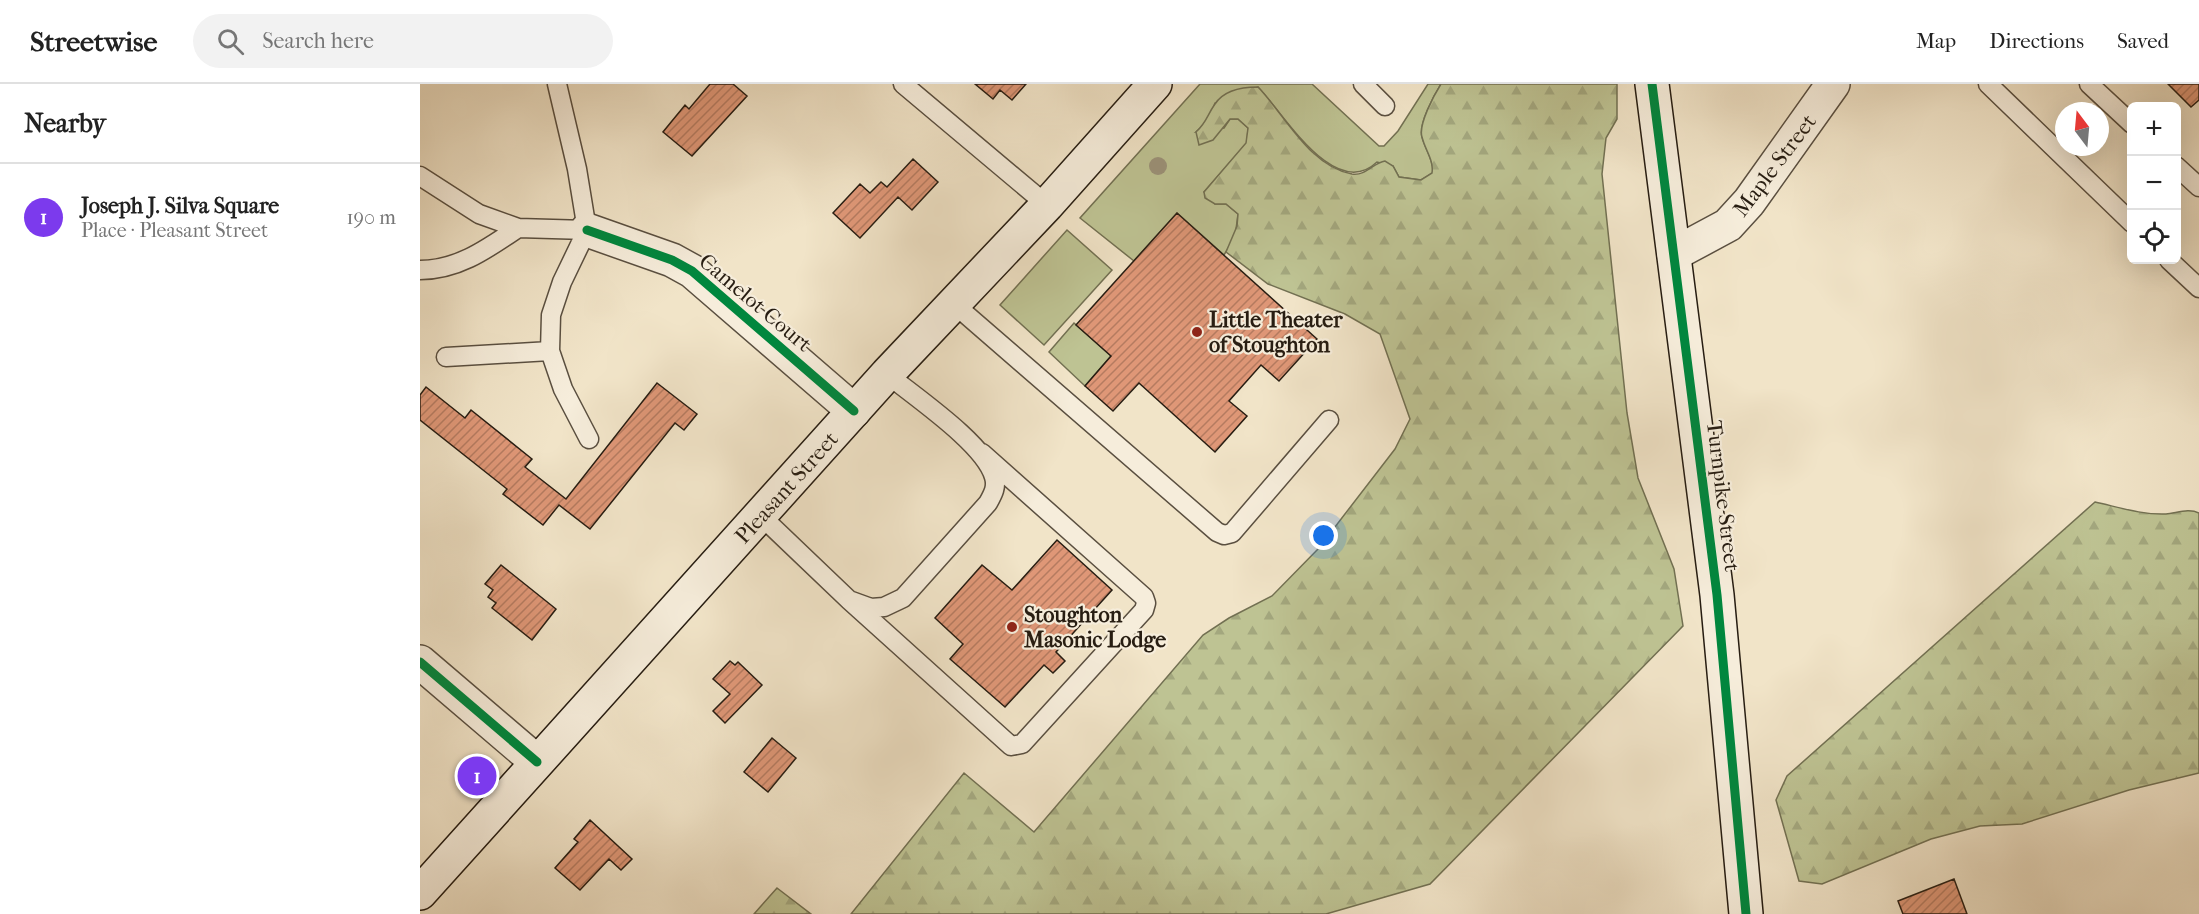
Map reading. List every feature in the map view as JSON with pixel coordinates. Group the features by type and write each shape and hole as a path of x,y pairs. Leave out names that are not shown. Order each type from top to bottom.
{"street":[{"name":"Pleasant Street","path":"420,894 537,762 638,654 887,374 1047,205 1155,84"},
{"name":"Turnpike Street","path":"1652,84 1717,595 1746,914"},
{"name":"Maple Street","path":"1674,254 1728,225 1749,202 1833,84"},
{"name":"Camelot Court","path":"587,230 672,260 692,272 854,411"},
{"path":"420,662 537,762"}],"lane":[{"path":"557,84 577,169 587,230 562,282 551,315 550,351 563,388 589,439"},
{"path":"903,84 1047,205"},
{"path":"1363,84 1385,106"},
{"path":"1988,84 2127,218"},
{"path":"2089,84 2127,119"},
{"path":"2181,171 2199,187"},
{"path":"420,176 479,214 518,228 587,230"},
{"path":"420,270 454,266 481,253 518,228"},
{"path":"2173,264 2199,288"},
{"path":"954,304 1217,532 1224,535 1232,533 1329,420"},
{"path":"446,357 550,351"},
{"path":"760,515 849,600 1011,746 1022,744 1030,736 1144,610 1146,603 1143,597 982,453 887,374"},
{"path":"849,600 871,608 884,607 903,598 988,503 994,492 995,479 982,453"}],"green space":[{"path":"1200,84 1312,84 1379,146 1384,146 1398,131 1428,84 1441,84 1427,110 1421,132 1433,173 1421,180 1399,177 1393,166 1377,162 1361,171 1344,171 1328,163 1312,150 1258,87 1215,103 1208,121 1196,132 1224,128 1230,119 1238,119 1248,128 1247,143 1204,192 1215,204 1226,204 1238,214 1235,237 1224,255 1177,213 1134,261 1080,218"},
{"path":"1441,84 1617,84 1617,119 1606,138 1602,174 1627,413 1638,478 1674,569 1683,626 1430,884 1326,914 851,914 964,773 1034,832 1203,635 1229,618 1272,596 1318,549 1395,449 1410,419 1380,334 1345,314 1268,284 1226,252 1237,226 1238,214 1226,204 1215,204 1205,198 1204,192 1246,143 1248,128 1238,119 1230,119 1213,140 1199,145 1196,132 1223,95 1240,89 1258,87 1311,151 1337,169 1357,174 1385,161 1393,166 1399,177 1421,180 1432,173 1431,159 1422,137 1422,125"},
{"path":"1067,230 1112,270 1044,345 1000,305"},
{"path":"1074,323 1111,356 1085,386 1049,352"},
{"path":"2095,502 2148,513 2166,514 2187,511 2199,513 2199,773 2129,790 2022,824 1980,826 1931,839 1822,884 1799,881 1776,800 1787,776"},
{"path":"777,888 811,914 754,914"}],"building":[{"path":"710,84 733,84 747,96 692,156 663,132 685,105 689,109"},
{"path":"975,84 1026,84 1012,100 1000,90 993,99"},
{"path":"2168,84 2199,84 2199,100 2191,107"},
{"path":"913,159 938,182 912,210 898,197 860,238 833,213 860,184 870,193 881,182 887,187"},
{"name":"Little Theater of Stoughton","path":"1177,213 1317,339 1279,381 1261,365 1229,401 1247,416 1215,452 1139,383 1113,411 1085,386 1111,356 1076,325"},
{"path":"657,383 697,414 684,430 675,423 590,529 559,505 543,525 503,494 507,489 420,420 420,395 426,387 465,418 471,410 532,459 525,467 566,499"},
{"name":"Stoughton Masonic Lodge","path":"1057,540 1112,590 1056,652 1065,661 1053,673 1044,665 1005,707 950,659 963,644 935,618 982,565 1012,590"},
{"path":"501,565 556,609 532,640 492,608 496,603 488,597 493,590 485,584"},
{"path":"730,661 735,665 738,662 762,685 725,723 713,711 730,694 713,679"},
{"path":"772,738 796,758 768,792 744,772"},
{"path":"590,820 632,859 621,870 609,859 580,890 555,868 578,842 574,839"},
{"path":"1954,879 1967,914 1903,914 1898,901"}],"cycle path":[{"path":"1652,84 1717,595 1746,914"},
{"path":"587,230 672,260 692,271 854,411"},
{"path":"420,662 537,762"}],"place":[{"name":"Little Theater of Stoughton","path":"1197,332"},
{"name":"Stoughton Masonic Lodge","path":"1012,627"},
{"name":"Joseph J. Silva Square","path":"477,776"}]}
